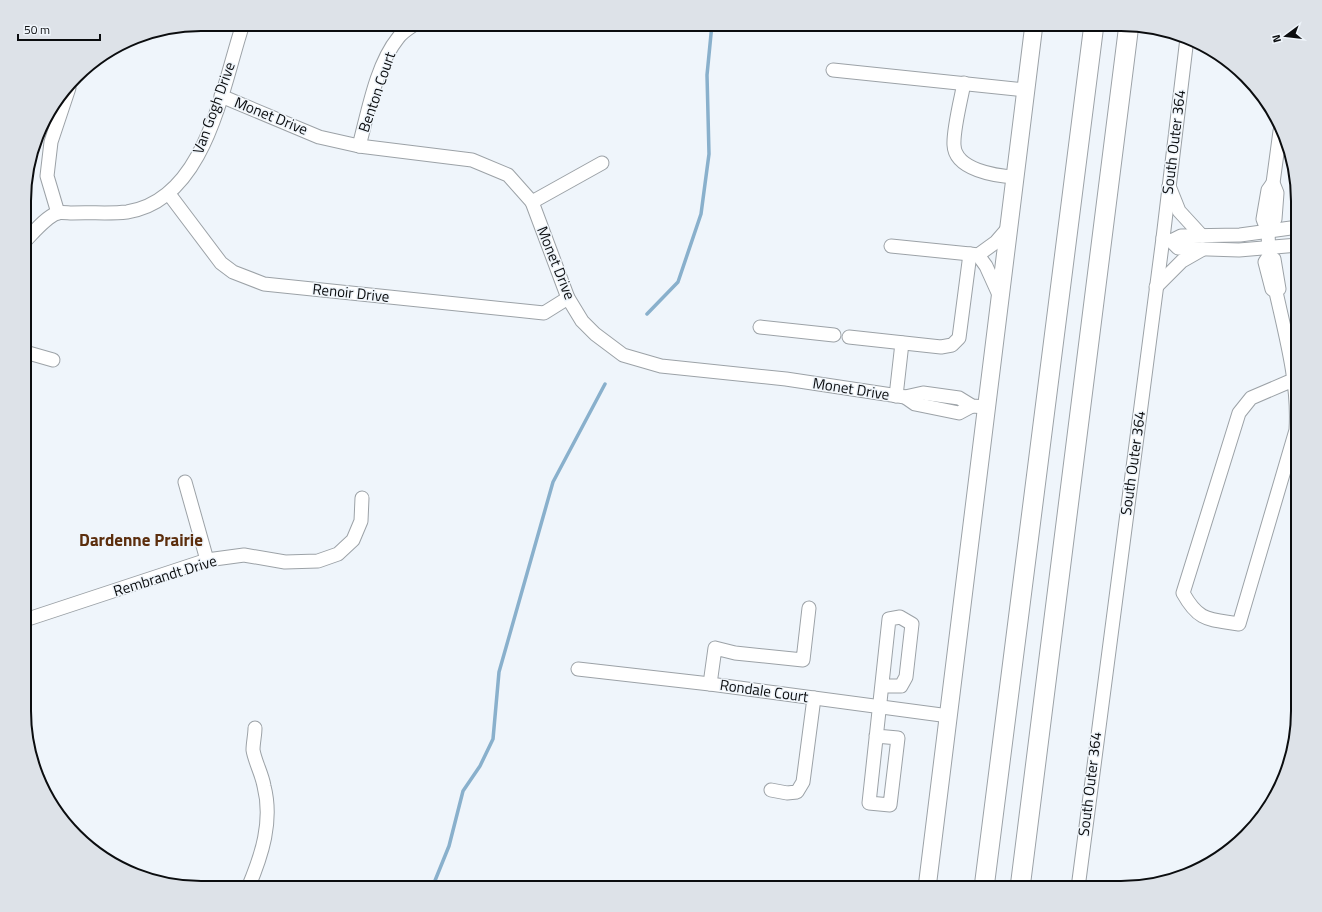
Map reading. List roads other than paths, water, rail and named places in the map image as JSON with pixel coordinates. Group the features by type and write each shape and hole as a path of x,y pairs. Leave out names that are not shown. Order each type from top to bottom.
{"highway":[{"path":"985,881 1093,31"},
{"path":"1021,881 1128,31"}],"main road":[{"path":"928,881 949,716 979,406 1000,297 1033,31"}],"street":[{"name":"Van Gogh Drive","path":"58,213 127,212 149,206 169,194 190,171 204,143 221,96 241,31"},
{"name":"Benton Court","path":"359,146 378,80 388,53 398,37 406,31"},
{"name":"South Outer 364","path":"1079,881 1156,287 1167,240 1169,186 1186,44"},
{"path":"833,70 1026,90"},
{"path":"964,83 954,145 958,156 971,167 991,175 1015,177"},
{"name":"Monet Drive","path":"221,96 319,136 359,146 472,160 508,175 532,202 568,298 587,326 623,355 661,366 786,379 900,396 915,404 959,413 979,406"},
{"path":"31,236 43,223 58,213 47,176 51,142 65,99"},
{"path":"1279,139 1274,183 1277,193 1275,219 1268,232 1269,251 1265,262 1272,289 1276,292 1291,366"},
{"path":"532,202 602,163"},
{"path":"1169,186 1179,211 1202,236"},
{"name":"Renoir Drive","path":"169,194 221,263 233,272 264,284 544,313 568,298"},
{"path":"849,337 941,347 952,345 959,338 974,255 996,242 1009,227"},
{"path":"1167,240 1181,236 1240,235 1291,228"},
{"path":"1167,240 1178,248 1269,251 1291,246"},
{"path":"891,246 974,255 986,266 1000,297"},
{"path":"1156,287 1182,261 1204,249"},
{"path":"760,327 834,335"},
{"path":"900,396 902,343"},
{"path":"31,353 53,360"},
{"path":"1291,381 1251,398 1239,413 1183,593 1190,606 1203,618 1239,624 1291,447"},
{"path":"186,482 206,560"},
{"name":"Rembrandt Drive","path":"31,618 206,560 244,555 285,562 318,561 338,554 353,540 361,521 362,498"},
{"path":"710,684 715,648 735,653 802,660 810,608"},
{"path":"876,736 898,738 890,806 869,803 876,736 890,619 900,617 912,624 906,677 901,686 882,686"},
{"name":"Rondale Court","path":"578,669 710,684 949,716"},
{"path":"771,790 787,793 797,792 803,782 814,698"},
{"path":"251,881 259,863 266,830 267,807 264,786 254,750 255,728"}],"waterway":[{"path":"647,314 678,282 701,214 709,154 707,75 711,31"},
{"path":"435,881 449,846 463,791 480,766 493,739 499,672 553,482 605,384"}],"district":[{"name":"Dardenne Prairie","path":"141,540"}]}
